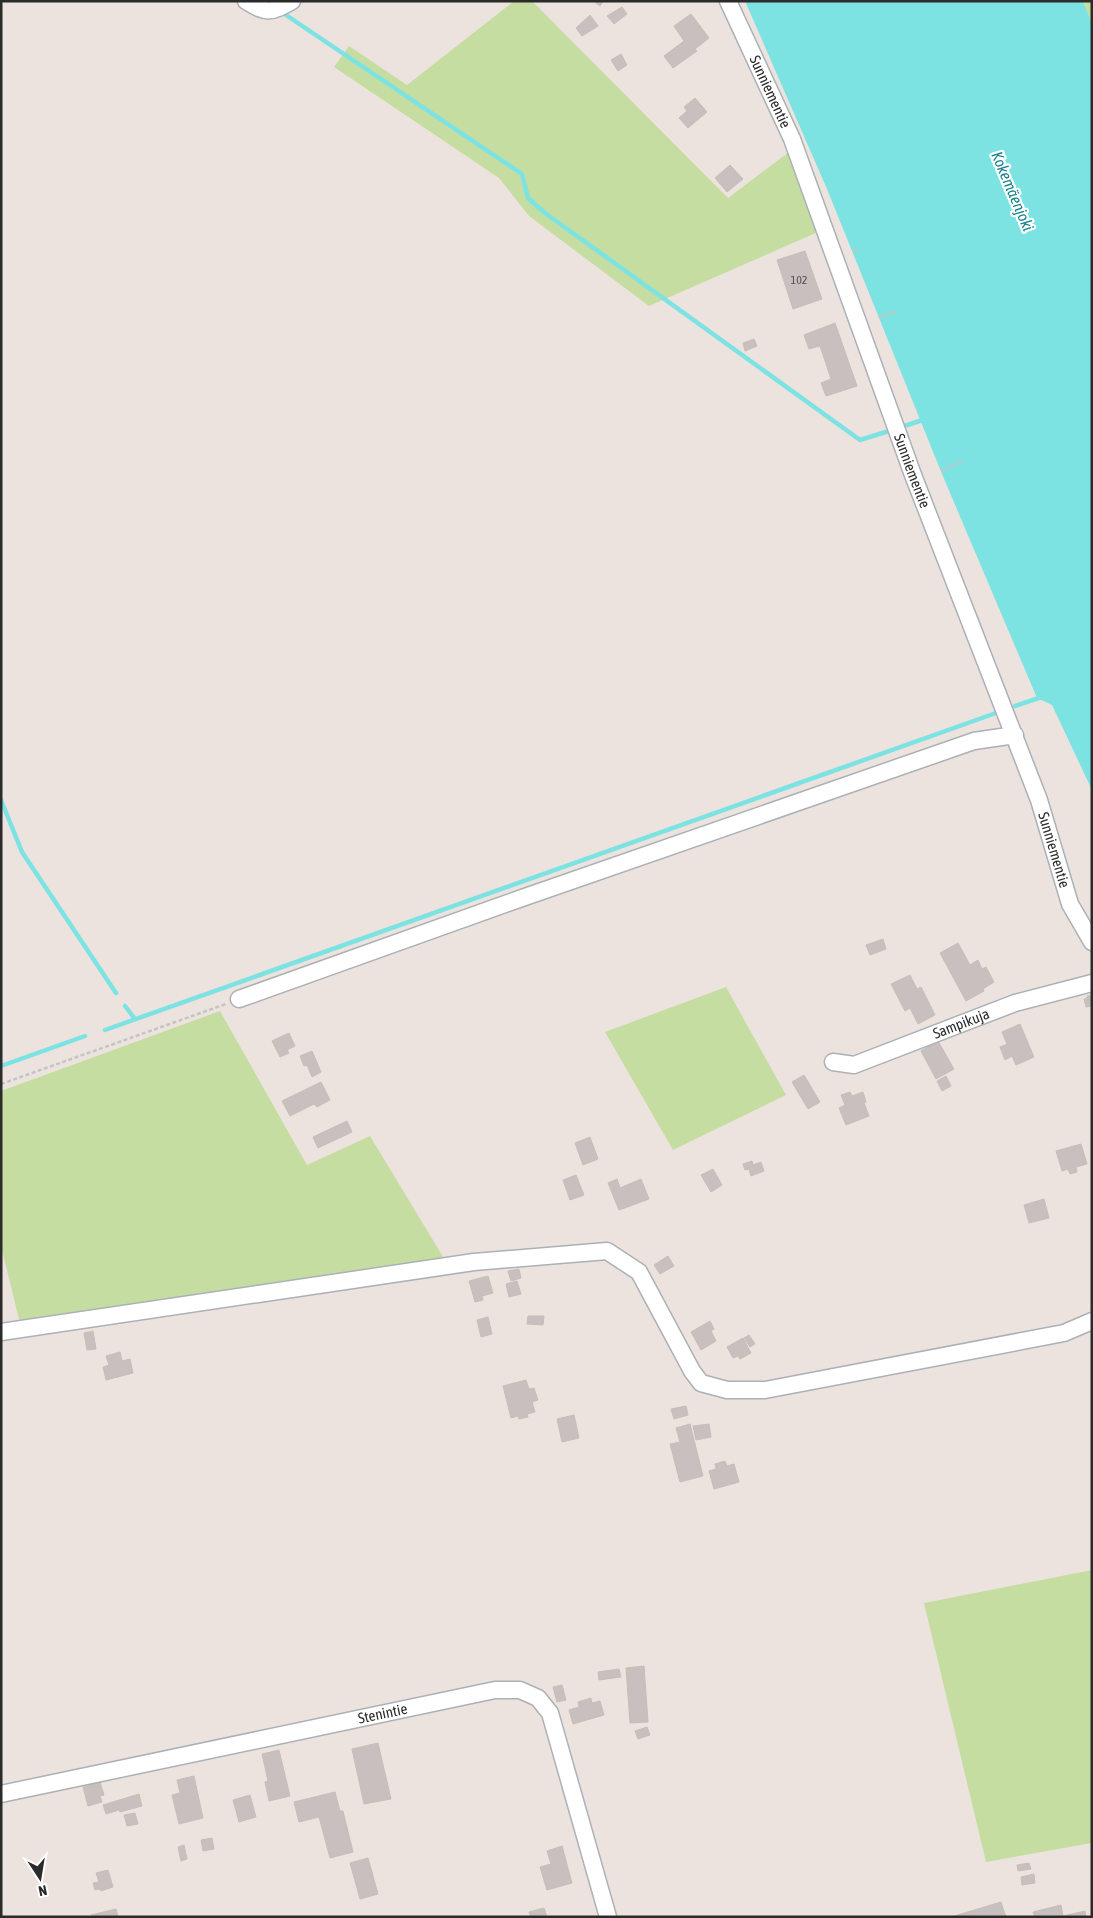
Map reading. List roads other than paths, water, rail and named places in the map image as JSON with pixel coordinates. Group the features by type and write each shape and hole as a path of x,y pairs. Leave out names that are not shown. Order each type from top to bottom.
{"street":[{"path":"246,1 262,11 275,10 292,1"},
{"name":"Sunniementie","path":"728,1 792,140 913,475 1039,800 1070,904 1092,942"},
{"path":"239,999 522,898 974,741 1015,735"},
{"name":"Sampikuja","path":"833,1062 854,1065 1015,1003 1092,983"},
{"path":"1,1332 474,1262 607,1251 639,1272 692,1371 701,1382 727,1390 765,1390 1064,1333 1092,1321"},
{"name":"Stenintie","path":"1,1794 495,1690 520,1690 538,1698 550,1713 608,1917"}],"water":[{"name":"Kokemäenjoki","path":"745,1 1083,1 1092,24 1092,790 1052,705 1037,698 942,474 827,189"}],"waterway":[{"path":"283,13 522,174 528,198 545,213 860,440 889,431"},
{"path":"901,427 926,419"},
{"path":"1015,706 1042,697"},
{"path":"105,1030 996,713"},
{"path":"1,800 22,852 116,993"},
{"path":"125,1006 135,1019"},
{"path":"1,1066 85,1036"}]}
